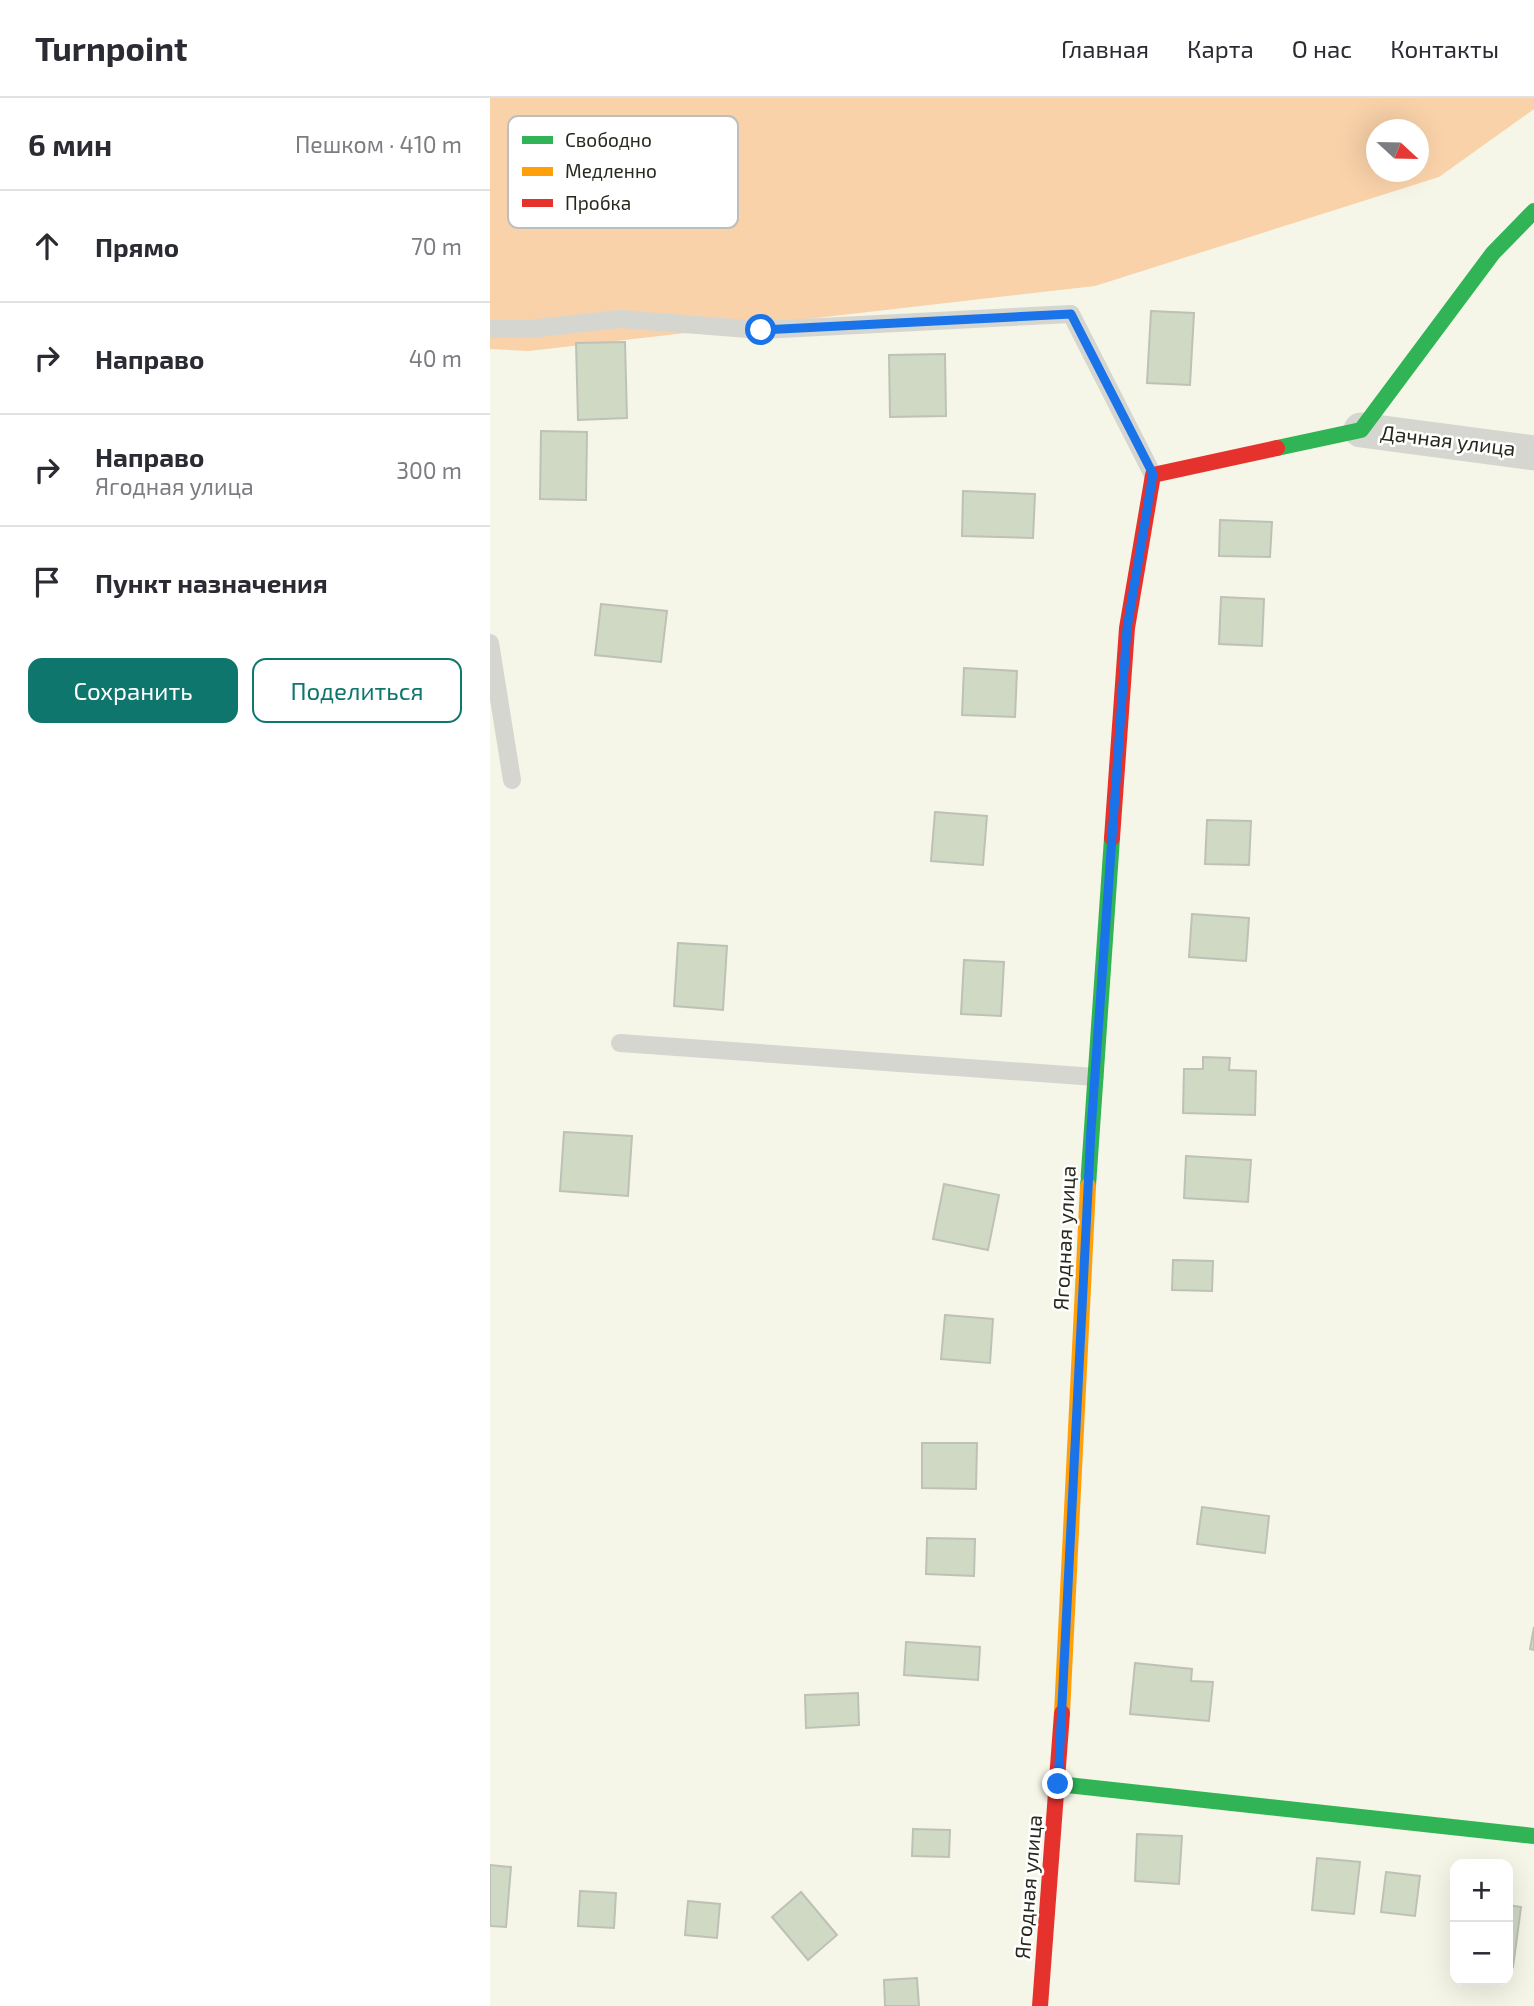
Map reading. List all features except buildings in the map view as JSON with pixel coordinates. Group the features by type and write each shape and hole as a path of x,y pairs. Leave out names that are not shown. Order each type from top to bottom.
{"street":[{"path":"1153,474 1361,430 1493,253 1534,211"},
{"name":"Дачная улица","path":"1361,430 1534,453"},
{"name":"Ягодная улица","path":"1040,2006 1058,1784 1095,1077 1127,628 1153,474"},
{"path":"1058,1784 1534,1836"}],"lane":[{"path":"490,329 529,329 620,319 761,330 1071,314 1153,474"},
{"path":"490,643 512,780"},
{"path":"620,1043 1095,1077"}],"shaded area":[{"path":"490,98 1534,98 1534,109 1439,177 1429,180 1429,119 1366,119 1366,182 1423,182 1095,286 529,351 490,349"}],"traffic: fast":[{"path":"1277,448 1361,430 1493,253 1534,211"},
{"path":"1088,1186 1112,838"},
{"path":"1058,1784 1534,1836"}],"traffic: slow":[{"path":"1062,1713 1088,1186"}],"traffic: jam":[{"path":"1112,838 1127,628 1153,475 1277,448"},
{"path":"1040,2006 1062,1713"}],"route":[{"path":"761,330 1071,314 1153,474 1127,628 1091,1130 1058,1784"}]}
